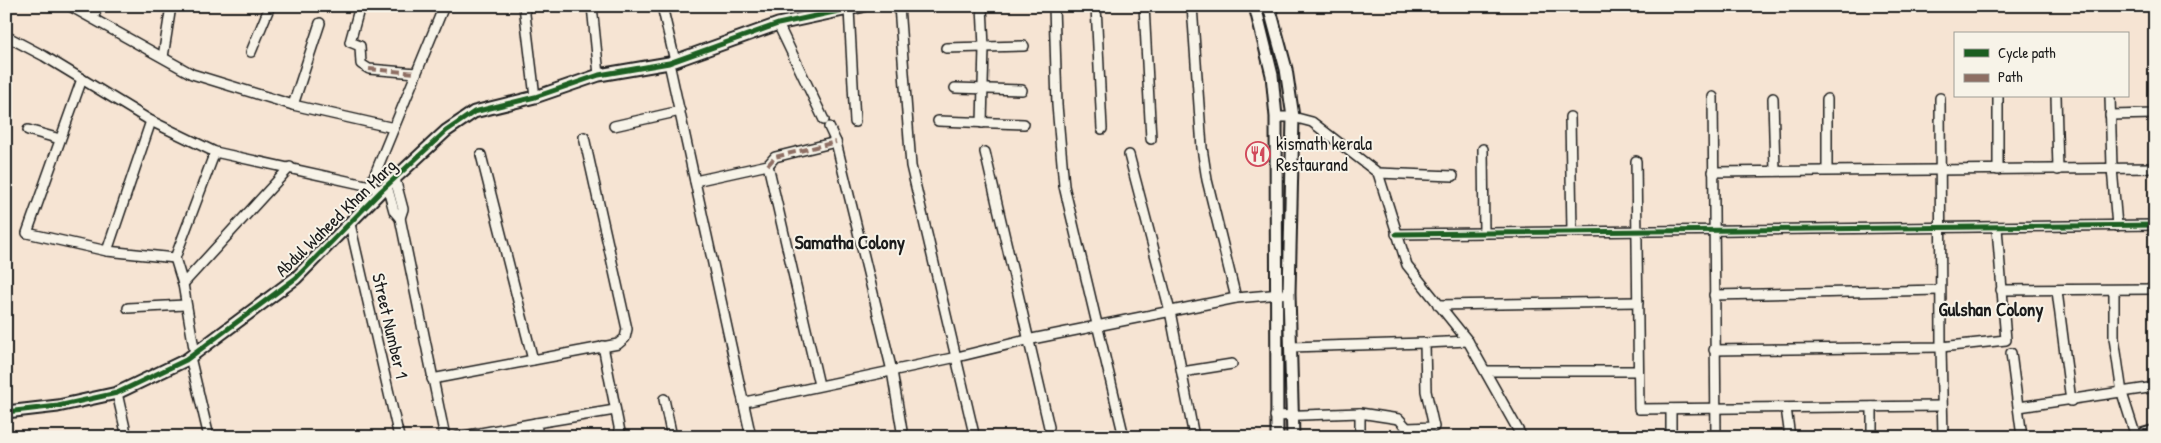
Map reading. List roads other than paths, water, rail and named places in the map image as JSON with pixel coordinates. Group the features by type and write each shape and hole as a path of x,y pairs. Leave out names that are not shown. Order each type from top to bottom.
{"street":[{"path":"70,6 192,74 293,105 394,128"},
{"path":"93,18 98,6"},
{"path":"163,57 171,6"},
{"path":"251,52 270,6"},
{"path":"360,6 350,42 360,46 361,64 369,69 416,73"},
{"path":"370,186 444,6"},
{"path":"524,6 535,97"},
{"path":"592,6 599,76"},
{"path":"662,6 680,110 745,402 751,437"},
{"name":"Abdul Waheed Khan Marg","path":"6,412 58,406 117,393 193,355 296,278 388,185 446,131 474,112 535,97 599,76 672,62 778,24 862,6"},
{"path":"899,6 911,166 974,434"},
{"path":"982,6 984,47 982,122"},
{"path":"1054,6 1057,105 1064,186 1124,437"},
{"path":"1096,6 1102,129"},
{"path":"1144,6 1151,139"},
{"path":"1192,6 1202,148 1207,180 1236,298"},
{"path":"1255,6 1272,75 1276,117 1275,416 1277,437"},
{"path":"1269,6 1286,70 1293,116 1289,293 1293,437"},
{"path":"849,9 855,122"},
{"path":"293,105 320,23"},
{"path":"778,24 836,142 892,371 903,437"},
{"path":"6,36 151,121 215,152 370,186 388,185 394,211 400,218 445,437"},
{"path":"946,48 1024,46"},
{"path":"82,79 26,233 107,250 175,258"},
{"path":"955,88 1022,90"},
{"path":"1713,97 1716,437"},
{"path":"1773,98 1774,171"},
{"path":"1940,98 1940,290 1943,437"},
{"path":"1998,98 1998,170"},
{"path":"2056,98 2058,170"},
{"path":"2110,98 2112,168 2117,226"},
{"path":"1827,99 1827,170"},
{"path":"614,126 680,110"},
{"path":"2110,115 2155,114"},
{"path":"1276,117 1293,116 1312,122 1378,173 1453,176"},
{"path":"1570,117 1572,232"},
{"path":"107,250 151,121"},
{"path":"938,121 1024,124"},
{"path":"28,130 60,139"},
{"path":"432,378 622,343 627,334 627,328 584,137"},
{"path":"695,181 768,165 774,157 836,142"},
{"path":"1484,149 1484,233"},
{"path":"209,437 193,355 183,284 175,258 215,152"},
{"path":"985,152 1048,427"},
{"path":"481,155 533,360"},
{"path":"1129,155 1170,311 1194,437"},
{"path":"1636,161 1639,409 1942,406"},
{"path":"768,165 819,385"},
{"path":"183,284 290,167"},
{"path":"1713,172 2155,168"},
{"path":"1378,173 1407,265 1468,341 1522,437"},
{"name":"Street Number 1","path":"350,224 399,437"},
{"path":"1396,234 2155,225"},
{"path":"1714,350 1941,347 2006,340 1997,228"},
{"path":"2001,290 2155,289"},
{"path":"1714,295 1940,290"},
{"path":"2114,290 2114,338 2122,393 2135,436 2155,431"},
{"path":"2057,291 2071,400"},
{"path":"745,402 1170,311 1236,298 1289,293"},
{"path":"1438,305 1638,302"},
{"path":"128,308 185,305"},
{"path":"1290,347 1468,341"},
{"path":"1275,416 1360,413 1399,419 1408,432 1434,427 1426,391 1425,343"},
{"path":"603,346 621,437"},
{"path":"2011,353 2022,437"},
{"path":"1182,372 1232,364"},
{"path":"1486,371 1638,371"},
{"path":"2019,407 2155,387"},
{"path":"117,393 127,437"},
{"path":"664,399 672,437"},
{"path":"1872,406 1872,437"},
{"path":"1786,408 1790,437"},
{"path":"1671,409 1672,437"},
{"path":"458,437 615,410"},
{"path":"1360,413 1360,437"},
{"path":"536,424 538,437"}],"place":[{"name":"kismath kerala Restaurand","path":"1258,154"}],"district":[{"name":"Samatha Colony","path":"850,242"},
{"name":"Gulshan Colony","path":"1991,309"}]}
